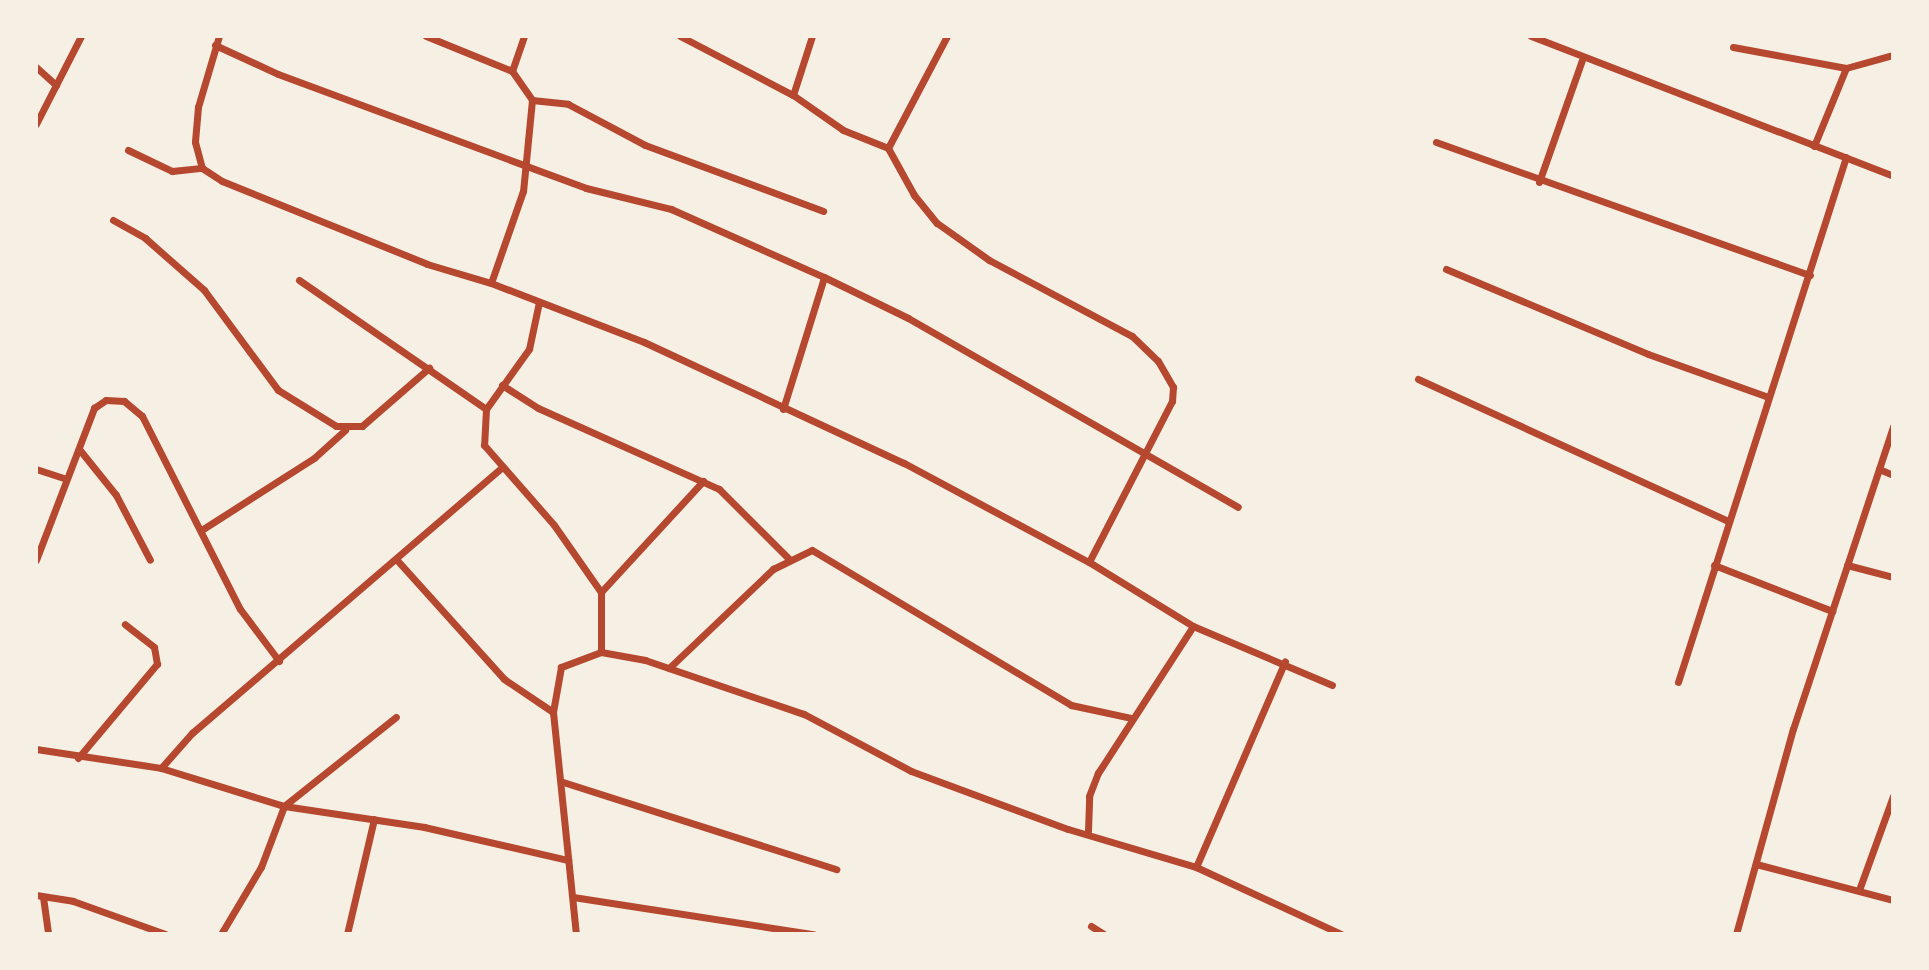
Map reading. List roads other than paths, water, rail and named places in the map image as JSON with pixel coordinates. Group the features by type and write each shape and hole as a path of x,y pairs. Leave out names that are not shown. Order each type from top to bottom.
{"street":[{"path":"36,124 81,36"},
{"path":"202,168 195,129 219,36"},
{"path":"426,36 512,71 532,100 522,161 523,191 491,283"},
{"path":"512,71 524,36"},
{"path":"680,36 793,95 843,130 888,148 914,195 937,223 989,260 1118,327 1158,361 1173,387 1172,401 1089,562"},
{"path":"793,95 812,36"},
{"path":"888,148 947,36"},
{"path":"1531,36 1582,60 1893,176"},
{"path":"215,45 278,74 522,161 586,188 671,209 824,277 908,318 1238,507"},
{"path":"1733,47 1846,68 1893,55"},
{"path":"1539,182 1582,60"},
{"path":"36,67 56,85"},
{"path":"1814,146 1846,68"},
{"path":"532,100 564,102 645,145 823,211"},
{"path":"1436,142 1539,182 1810,275"},
{"path":"128,150 172,171 202,168 276,206 441,270 491,283 630,336 904,463 1089,562 1193,626 1285,661 1332,685"},
{"path":"1678,682 1846,157"},
{"path":"113,220 145,238 204,290 285,397 349,430"},
{"path":"1446,269 1648,354 1768,397"},
{"path":"783,409 824,277"},
{"path":"299,280 486,409"},
{"path":"539,302 529,349 486,409 484,445 554,525 601,592 601,652"},
{"path":"203,529 314,458 429,368"},
{"path":"1418,379 1728,521"},
{"path":"502,385 538,408 703,481 743,507 788,558"},
{"path":"36,560 64,478 99,403 115,399 132,406 203,529 240,609 279,661"},
{"path":"1736,934 1832,611 1893,426"},
{"path":"79,449 116,495 150,560"},
{"path":"161,768 192,733 501,468"},
{"path":"36,469 64,478"},
{"path":"1879,469 1893,475"},
{"path":"601,592 703,481"},
{"path":"669,668 788,558 820,552 1071,705 1131,718"},
{"path":"396,559 504,679 553,712"},
{"path":"1714,565 1832,611"},
{"path":"1847,565 1893,577"},
{"path":"78,758 157,664 154,647 125,624"},
{"path":"1088,831 1092,785 1131,718 1193,626"},
{"path":"576,934 563,782 553,712 561,667 601,652 669,668 804,714 911,771 1068,829 1088,831 1196,867 1341,934"},
{"path":"1196,867 1285,661"},
{"path":"221,934 261,867 284,806 396,717"},
{"path":"36,749 78,758 161,768 284,806 374,819 568,860"},
{"path":"563,782 836,869"},
{"path":"1859,890 1893,796"},
{"path":"347,934 374,819"},
{"path":"1756,864 1893,900"},
{"path":"48,934 40,896 73,901 165,934"},
{"path":"573,897 813,934"},
{"path":"1091,926 1104,934"}]}
